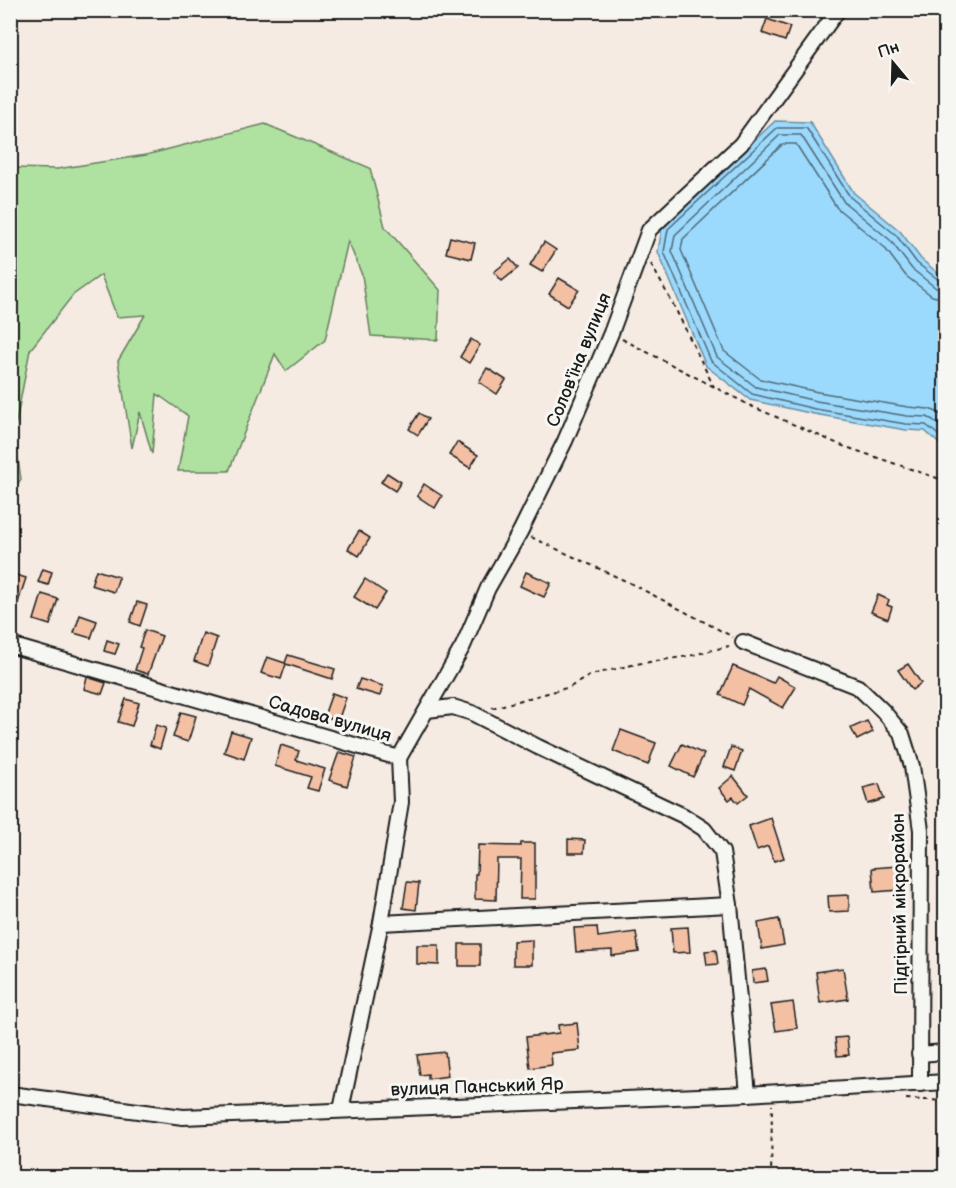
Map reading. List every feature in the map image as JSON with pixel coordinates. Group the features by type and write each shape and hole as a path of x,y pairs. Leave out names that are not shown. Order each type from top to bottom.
{"street":[{"name":"Солов'їна вулиця","path":"399,758 463,646 488,588 520,532 565,441 611,333 649,230 741,144 838,10"},
{"name":"Підгірний мікрорайон","path":"743,642 858,687 883,711 902,734 912,766 921,830 920,1084"},
{"name":"Садова вулиця","path":"10,645 399,758 401,802 381,923 341,1110"},
{"path":"427,710 453,707 472,713 684,816 704,830 722,852 730,905 748,1094"},
{"path":"381,923 730,905"},
{"path":"919,1054 945,1052"},
{"name":"вулиця Панський Яр","path":"10,1094 183,1117 772,1093 945,1082"}],"path":[{"path":"642,249 679,316 714,387"},
{"path":"611,333 751,406 843,446 945,482"},
{"path":"520,532 632,584 743,642"},
{"path":"472,713 570,687 591,675 636,664 689,656 743,642"},
{"path":"771,1178 772,1093"}],"green space":[{"path":"265,124 370,168 385,227 440,290 438,340 371,336 362,275 348,241 325,340 286,371 275,354 229,471 178,471 188,416 157,394 152,454 140,412 132,448 118,361 145,315 117,317 101,275 73,295 30,350 14,433 21,479 11,493 11,168 57,169 146,155"}],"water":[{"path":"775,121 810,122 854,193 900,231 921,259 945,279 945,449 925,431 906,430 814,414 750,400 706,366 658,252 662,227"}],"building":[{"path":"767,19 790,27 785,41 762,33"},
{"path":"450,237 475,243 471,259 446,253"},
{"path":"544,242 556,250 542,272 530,265"},
{"path":"510,259 518,268 502,281 494,272"},
{"path":"559,278 579,290 568,306 549,294"},
{"path":"471,339 480,345 469,363 460,357"},
{"path":"487,368 506,380 497,394 479,382"},
{"path":"419,413 428,419 418,435 409,429"},
{"path":"457,442 478,455 470,468 449,455"},
{"path":"387,473 401,482 395,491 381,482"},
{"path":"424,484 442,496 435,508 417,496"},
{"path":"359,531 370,538 359,556 348,549"},
{"path":"43,569 52,572 48,585 38,582"},
{"path":"96,570 119,577 114,592 91,585"},
{"path":"526,572 551,583 544,597 520,586"},
{"path":"10,573 26,578 13,618 10,617"},
{"path":"365,579 386,593 375,610 354,597"},
{"path":"42,594 58,599 50,625 34,620"},
{"path":"878,595 889,600 887,605 892,607 888,619 871,612"},
{"path":"137,602 147,605 140,626 130,622"},
{"path":"80,615 97,621 91,638 74,633"},
{"path":"145,630 162,636 148,674 135,670"},
{"path":"203,633 217,638 208,666 194,661"},
{"path":"107,640 119,644 115,654 104,651"},
{"path":"288,655 335,669 332,679 286,664 281,679 261,673 267,657 285,663"},
{"path":"908,664 921,683 912,690 898,670"},
{"path":"733,666 773,683 777,676 796,687 783,708 749,689 742,705 720,695"},
{"path":"87,677 106,683 102,694 84,689"},
{"path":"360,679 383,686 380,696 356,689"},
{"path":"332,693 346,698 338,721 324,716"},
{"path":"126,699 139,703 132,726 118,722"},
{"path":"181,712 196,716 188,742 173,737"},
{"path":"867,721 873,732 857,740 851,728"},
{"path":"156,725 166,728 160,749 150,745"},
{"path":"621,730 656,743 648,765 613,751"},
{"path":"231,731 251,737 244,759 224,752"},
{"path":"682,744 704,754 693,777 671,766"},
{"path":"281,745 299,751 296,760 325,769 318,791 307,788 311,777 275,766"},
{"path":"731,747 742,751 735,771 724,767"},
{"path":"339,752 356,757 347,786 329,780"},
{"path":"733,776 748,795 738,803 733,797 729,800 719,788"},
{"path":"879,784 884,799 868,804 863,788"},
{"path":"771,818 784,858 774,861 768,846 757,850 749,826"},
{"path":"568,839 585,840 584,853 568,853"},
{"path":"521,843 535,843 535,899 520,899 521,859 497,859 496,900 475,899 478,845 521,846"},
{"path":"898,866 900,890 874,892 872,868"},
{"path":"407,882 419,883 416,910 403,908"},
{"path":"849,895 849,911 829,912 828,896"},
{"path":"779,919 784,945 762,949 758,923"},
{"path":"597,927 598,937 636,932 639,952 612,956 612,950 576,952 574,928"},
{"path":"688,927 690,952 673,953 671,928"},
{"path":"532,940 532,965 513,965 513,941"},
{"path":"459,944 480,944 480,966 459,966"},
{"path":"417,945 439,945 439,965 417,964"},
{"path":"716,950 718,964 707,965 705,951"},
{"path":"843,968 848,999 820,1003 816,972"},
{"path":"766,969 768,981 753,983 752,971"},
{"path":"793,1002 797,1028 776,1031 771,1005"},
{"path":"577,1023 580,1050 551,1053 552,1065 530,1068 526,1037 559,1033 558,1025"},
{"path":"847,1037 849,1055 837,1056 835,1038"},
{"path":"445,1052 448,1076 428,1079 428,1074 420,1075 417,1055"}]}
